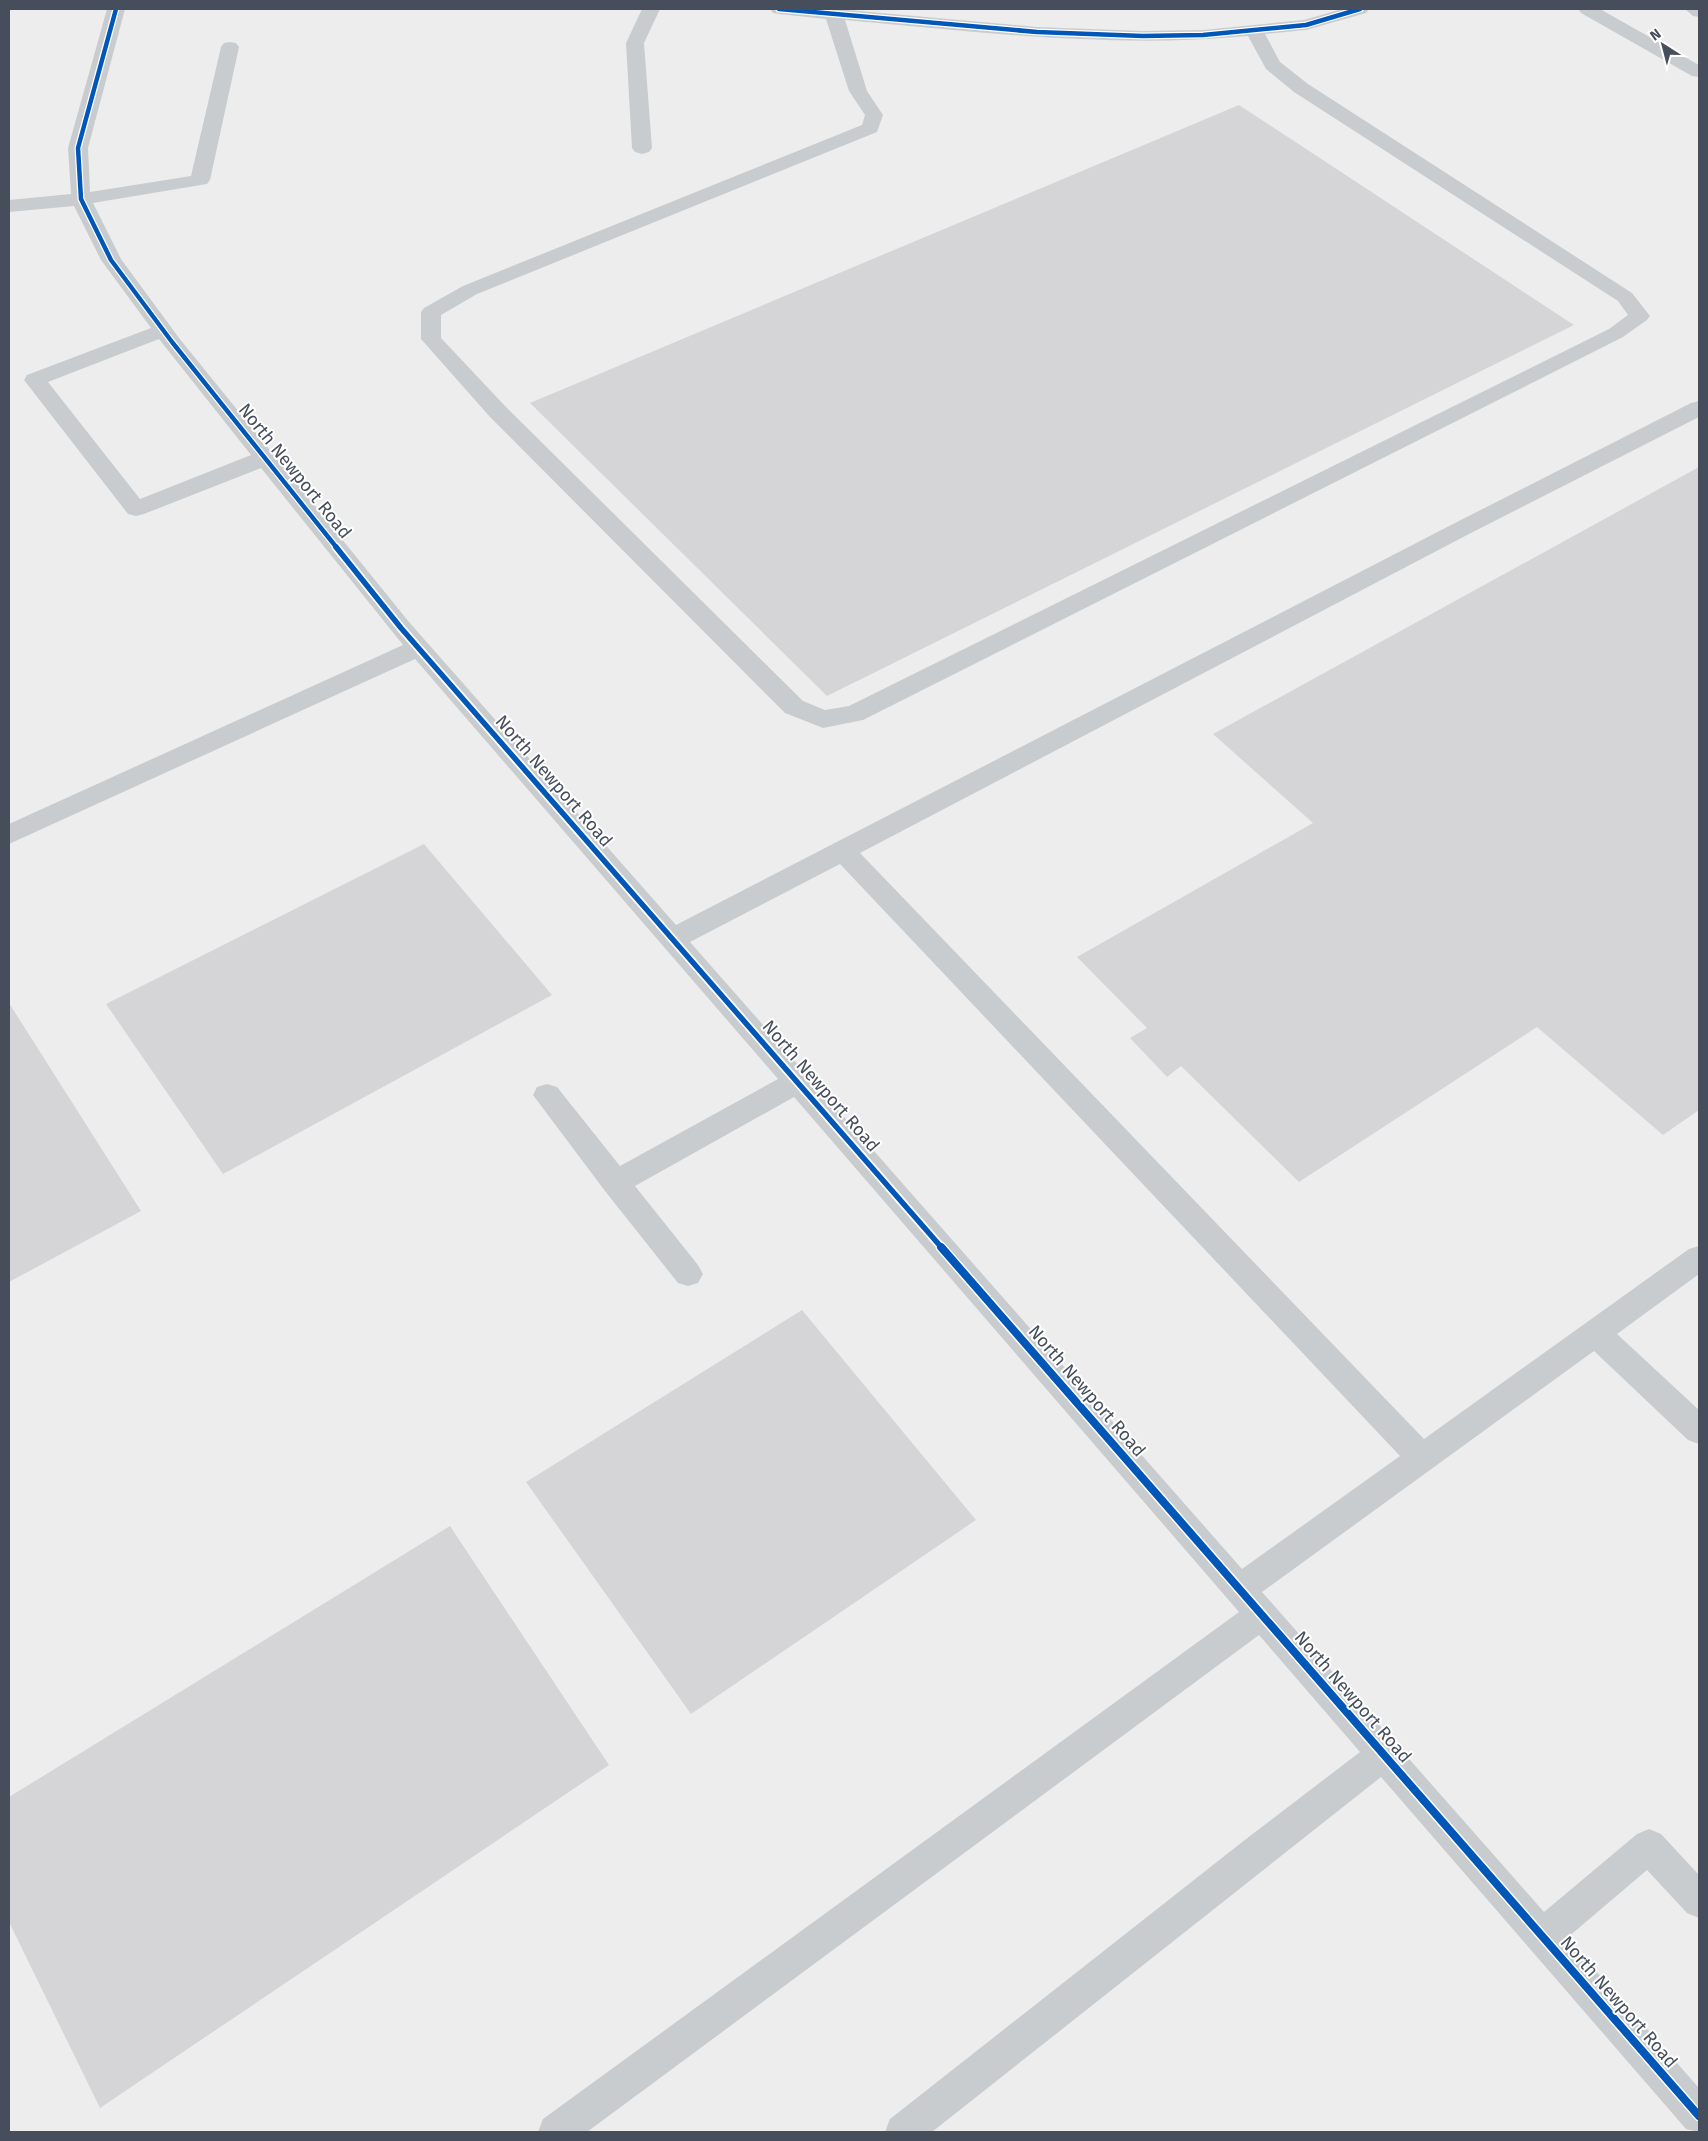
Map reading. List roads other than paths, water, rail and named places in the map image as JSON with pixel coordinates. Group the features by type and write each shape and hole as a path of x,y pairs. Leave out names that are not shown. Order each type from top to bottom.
{"street":[{"name":"North Newport Road","path":"116,9 78,148 81,199 111,260 163,330 418,648 1699,2116"},
{"path":"642,148 635,43 651,9"},
{"path":"779,9 1037,32 1143,36 1203,35 1306,25 1360,9"},
{"path":"1587,9 1699,72"},
{"path":"1694,9 1699,12"},
{"path":"834,14 858,91 874,115 870,128 470,290 431,312 431,339 498,412 794,707 823,719 854,714 1616,333 1640,316 1625,297 1301,88 1273,65 1254,31"},
{"path":"9,206 81,199 200,180 230,47"},
{"path":"163,330 35,380 136,509 265,458"},
{"path":"672,940 1444,538 1699,408"},
{"path":"9,835 418,648"},
{"path":"843,851 1422,1458"},
{"path":"615,1183 797,1082"},
{"path":"547,1095 688,1274"},
{"path":"1240,1589 1699,1258"},
{"path":"1595,1333 1699,1430"},
{"path":"556,2132 1262,1614"},
{"path":"903,2132 1258,1851 1384,1754"},
{"path":"1542,1936 1649,1846 1699,1901"}]}
